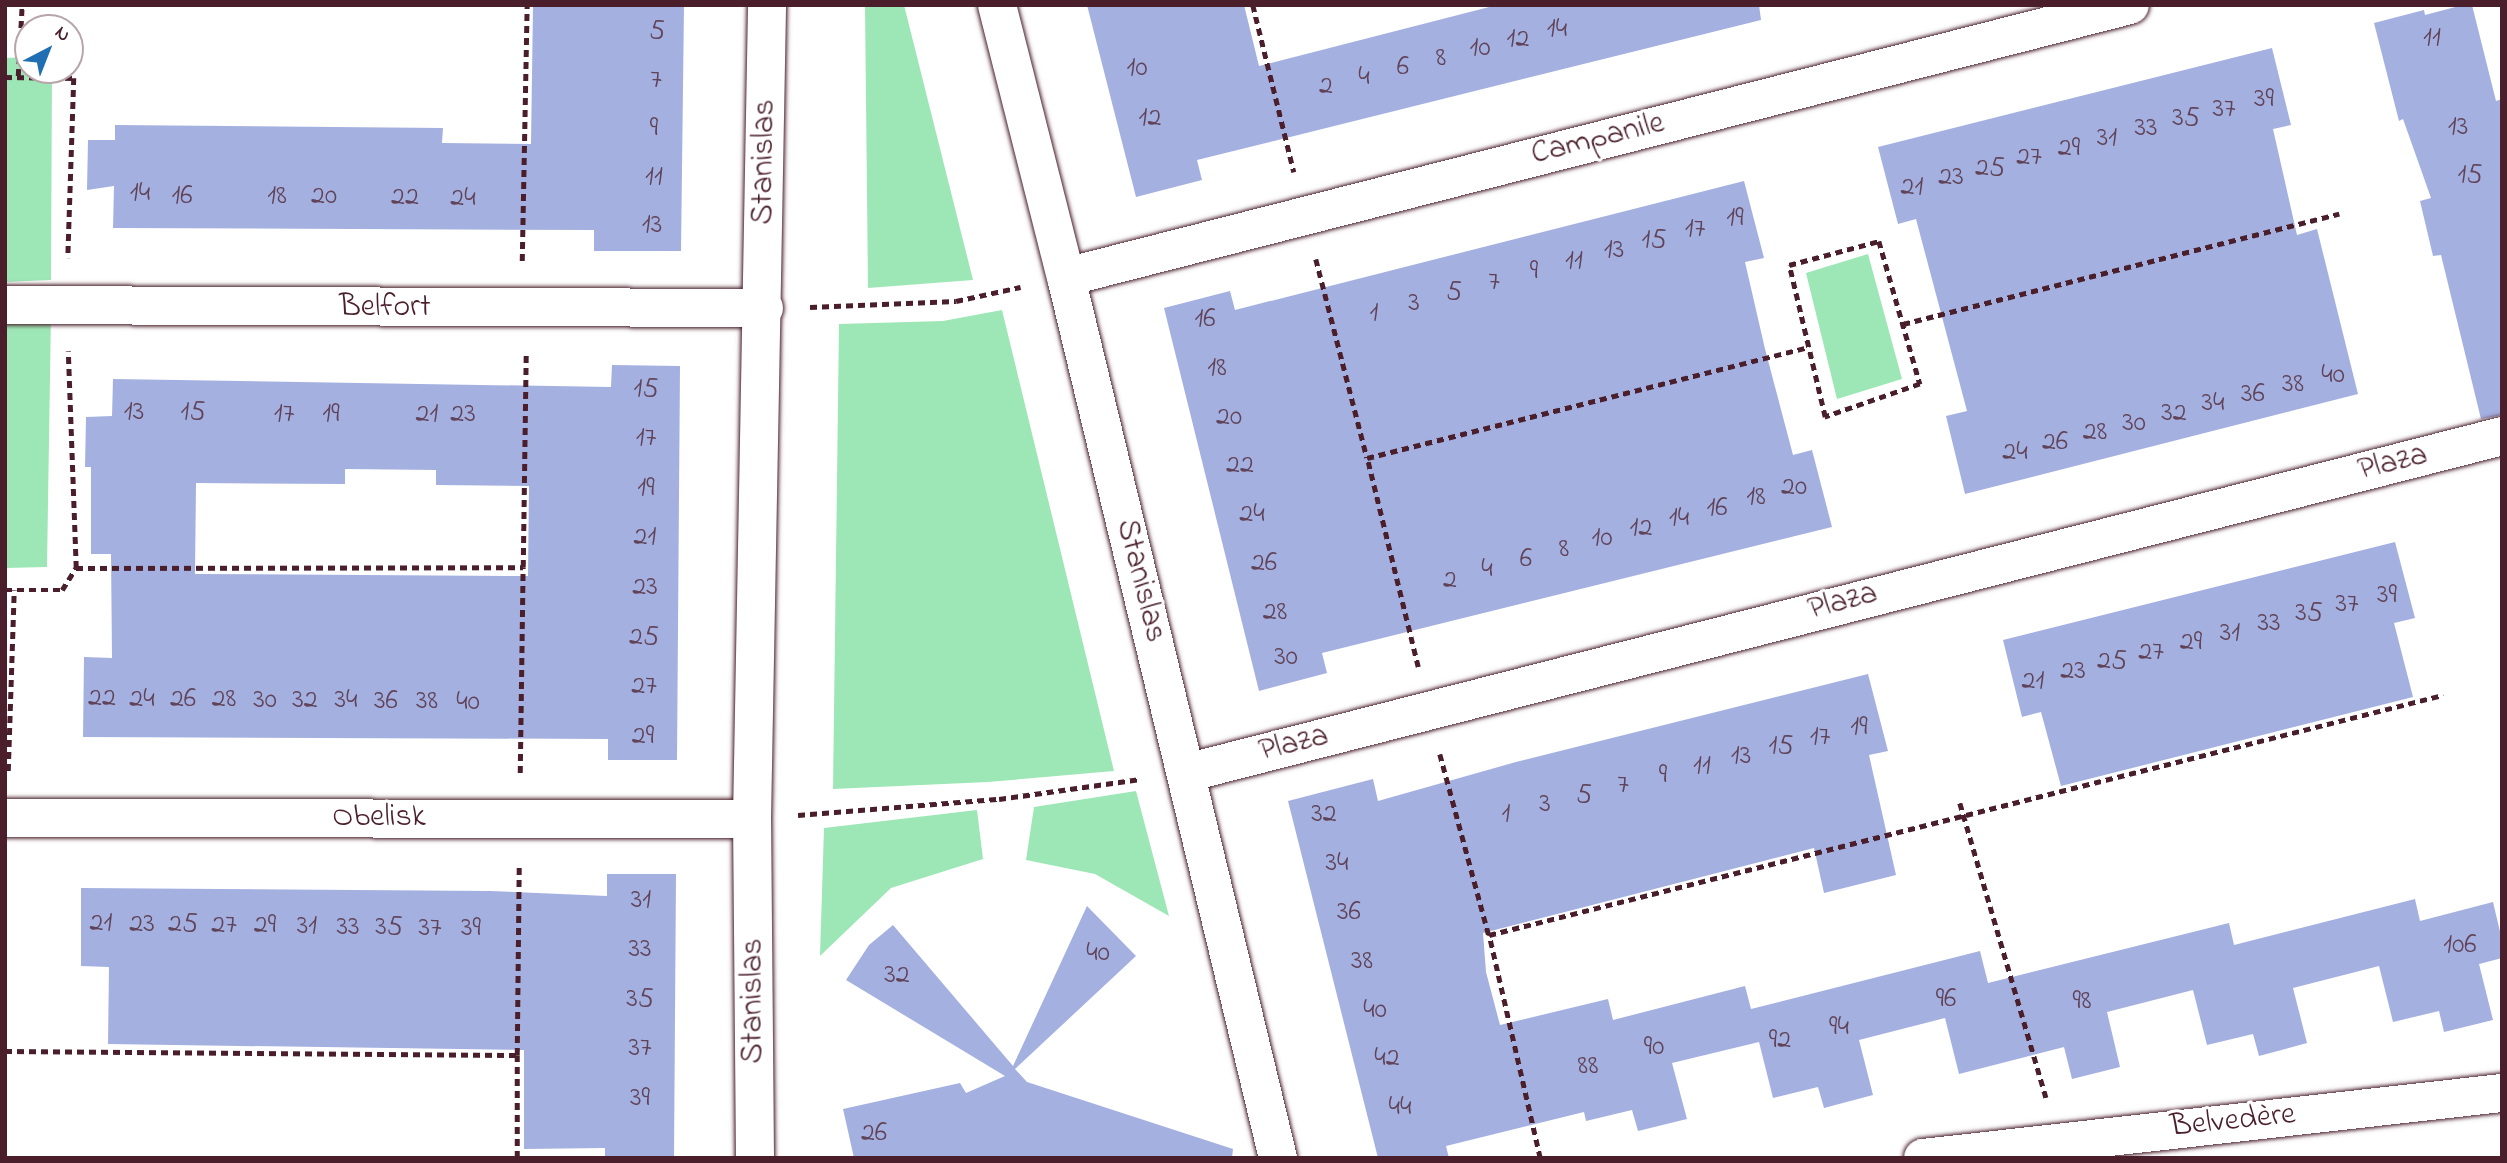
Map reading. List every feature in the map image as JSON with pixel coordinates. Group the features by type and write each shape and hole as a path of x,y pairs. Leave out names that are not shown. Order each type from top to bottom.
{"street":[{"name":"Stanislas","path":"755,1158 752,818 764,308 767,5"},
{"name":"Stanislas","path":"997,5 1066,277 1278,1158"},
{"name":"Campanile","path":"1066,277 2130,5"},
{"name":"Belfort","path":"5,305 764,308"},
{"name":"Plaza","path":"1186,773 2502,436"},
{"name":"Obelisk","path":"6,818 752,818"},
{"name":"Belvedère","path":"1923,1158 2502,1093"}],"path":[{"path":"5,77 18,76 22,5"},
{"path":"517,1158 527,5"},
{"path":"1903,324 2339,215"},
{"path":"1879,241 1920,384 1825,416 1809,347 1789,265 1879,241"},
{"path":"764,308 956,301 1066,277"},
{"path":"1540,1158 1489,935 1429,710 1367,458 1809,347"},
{"path":"76,568 523,567"},
{"path":"6,818 14,590"},
{"path":"1489,935 2443,695"},
{"path":"752,818 999,799 1186,773"},
{"path":"1960,803 2058,1141"},
{"path":"5,1051 517,1055"}],"green space":[{"path":"865,5 904,5 973,280 868,288"},
{"path":"5,58 14,58 14,84 52,84 51,280 5,282"},
{"path":"1868,254 1902,379 1837,399 1806,273"},
{"path":"1002,310 1114,771 988,782 833,789 839,324 943,321"},
{"path":"5,314 51,314 47,567 5,568"},
{"path":"1136,791 1169,916 1095,874 1026,860 1034,807"},
{"path":"977,810 983,859 891,888 820,956 824,828"}],"building":[{"path":"533,5 684,5 681,251 594,251 594,230 113,228 114,186 87,190 88,140 115,140 115,125 443,128 442,143 531,144"},
{"path":"1087,5 1244,5 1259,66 1497,5 1759,5 1761,20 1197,160 1202,180 1136,197"},
{"path":"2472,5 2496,101 2502,99 2502,415 2481,419 2441,255 2433,256 2420,201 2431,198 2403,119 2399,121 2374,23 2424,10 2425,15"},
{"path":"2272,48 2291,125 2273,129 2297,235 2317,229 2358,394 1965,494 1946,416 1967,411 1916,219 1898,224 1878,147"},
{"path":"1744,181 1764,258 1745,262 1765,349 1793,455 1812,450 1832,527 1322,653 1327,673 1259,691 1164,308 1230,291 1235,310"},
{"path":"612,365 680,366 677,760 608,760 608,739 83,737 84,657 112,658 111,554 91,554 91,467 85,467 86,417 112,416 113,379 611,387","holes":["345,469 436,470 436,485 529,486 528,576 195,574 196,483 345,484"]},
{"path":"2395,542 2415,618 2394,623 2413,697 2061,786 2041,712 2022,717 2003,640"},
{"path":"1868,674 1888,751 1869,755 1896,875 1824,893 1814,848 1483,933 1486,972 1500,1025 1608,999 1613,1020 1745,986 1751,1009 1980,951 1988,983 2229,923 2234,945 2415,899 2420,921 2493,902 2502,940 2502,958 2479,964 2493,1020 2444,1032 2439,1011 2393,1022 2379,966 2293,988 2307,1043 2259,1056 2253,1034 2207,1045 2193,990 2107,1012 2120,1067 2072,1079 2064,1047 1959,1074 1945,1018 1859,1040 1873,1095 1824,1108 1818,1087 1773,1098 1759,1042 1672,1063 1687,1119 1638,1131 1632,1110 1586,1121 1584,1112 1446,1146 1449,1158 1378,1158 1288,801 1373,779 1378,801 1516,762"},
{"path":"607,874 676,874 674,1158 605,1158 605,1148 524,1149 524,1050 108,1044 109,967 81,966 81,888 490,891 607,896"},
{"path":"1087,906 1136,956 1015,1069 1027,1082 1233,1149 1232,1158 854,1158 843,1109 960,1083 966,1093 1005,1076 846,980 869,945 893,925 1013,1066"}]}
